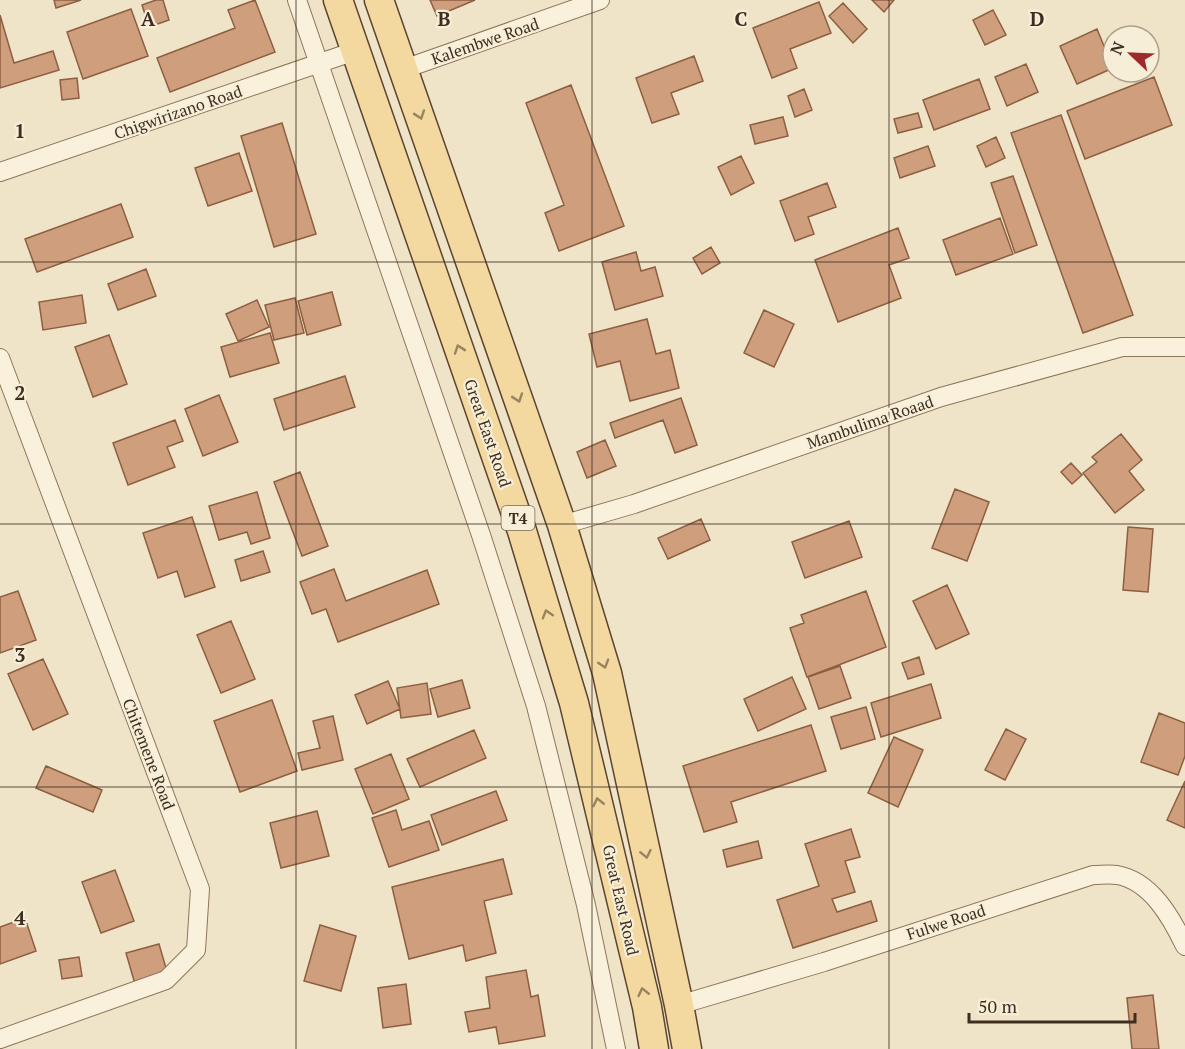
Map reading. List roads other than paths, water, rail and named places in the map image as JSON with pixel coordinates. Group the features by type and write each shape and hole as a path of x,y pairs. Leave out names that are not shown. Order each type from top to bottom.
{"main road":[{"name":"Great East Road","path":"338,0 522,531 570,691 646,1007 654,1049"},
{"name":"Great East Road","path":"379,0 562,525 606,673 680,1005 687,1049"}],"street":[{"path":"297,0 481,535 536,706 586,904 615,1049"},
{"name":"Kalembwe Road","path":"404,69 600,0"},
{"name":"Chigwirizano Road","path":"0,172 356,51"},
{"name":"Mambulima Roaad","path":"562,525 634,504 941,397 1122,346 1185,347"},
{"name":"Chitemene Road","path":"0,358 200,889 196,950 166,980 0,1039"},
{"name":"Fulwe Road","path":"680,1005 824,962 1093,875 1118,875 1143,886 1158,901 1185,946"}]}
